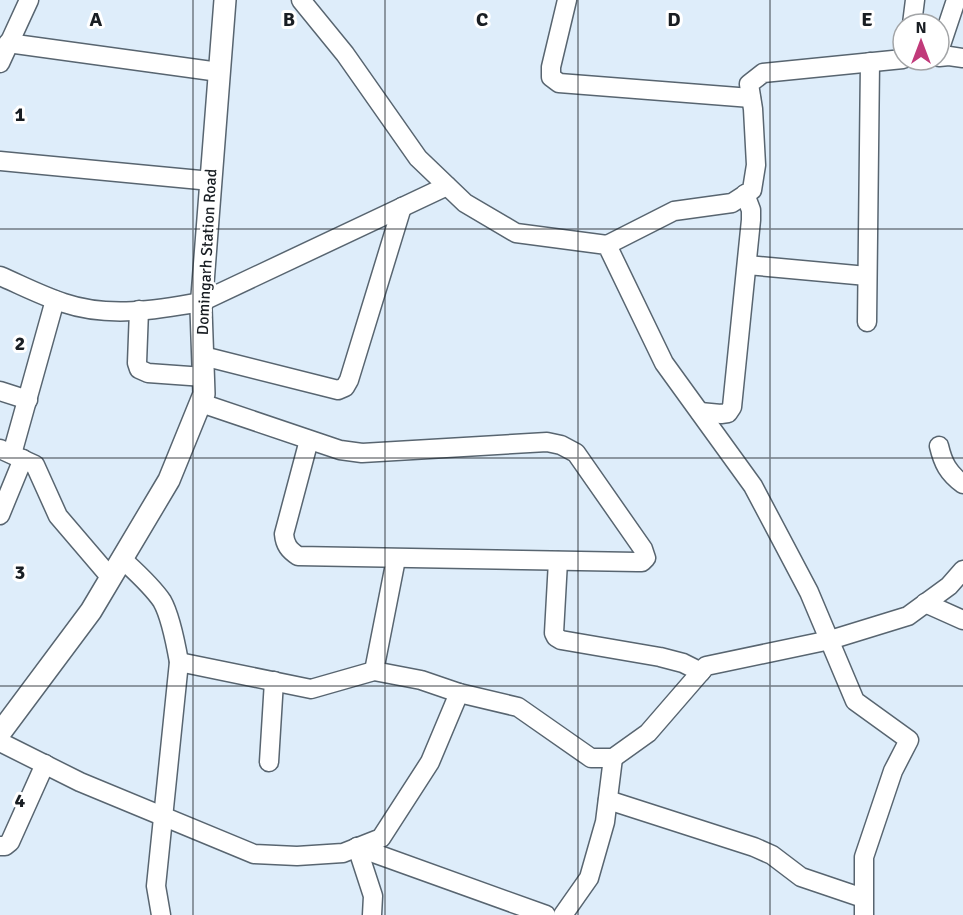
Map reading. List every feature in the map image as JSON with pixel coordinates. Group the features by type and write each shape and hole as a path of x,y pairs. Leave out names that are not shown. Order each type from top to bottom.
{"street":[{"path":"0,63 29,0"},
{"name":"Domingarh Station Road","path":"0,733 91,611 111,578 169,480 204,394 201,302 225,0"},
{"path":"301,0 345,54 418,158 465,203 516,233 607,245 674,211 732,203 752,190 756,165 753,109 748,84 763,73 891,60"},
{"path":"567,0 551,67 551,76 559,83 751,98"},
{"path":"951,15 956,0"},
{"path":"8,44 219,72"},
{"path":"867,322 870,62"},
{"path":"0,161 211,181"},
{"path":"0,276 56,300 99,310 160,309 201,302 447,186"},
{"path":"700,412 728,413 732,407 751,220 751,210 745,194"},
{"path":"203,356 338,390 345,387 402,207"},
{"path":"607,245 664,363 753,486 809,592 855,701 909,740 893,771 864,856 863,907 801,877 772,855 754,847 608,800"},
{"path":"747,266 867,276"},
{"path":"0,515 12,454 56,300"},
{"path":"139,310 137,363 139,369 148,373 204,378"},
{"path":"0,391 28,400"},
{"path":"201,403 340,450 362,453 547,442 561,445 576,453 643,549 646,558 642,562 637,562 298,556 285,543 284,534 309,440"},
{"path":"939,446 942,462 963,484"},
{"path":"12,454 35,465 58,516 111,578"},
{"path":"374,670 396,558"},
{"path":"122,559 144,579 163,603 174,636 179,662 156,886 161,915"},
{"path":"558,561 554,633 556,638 660,657 683,663 701,672"},
{"path":"179,662 311,689 374,670 421,680 459,693 518,707 591,758 613,758 648,733 706,666 830,640 908,616 949,586 963,570"},
{"path":"925,603 963,620"},
{"path":"269,762 274,681"},
{"path":"0,742 80,782 254,854 297,856 343,853 381,838 430,762 459,693"},
{"path":"563,915 589,878 605,822 613,758"},
{"path":"0,846 5,846 10,842 45,764"},
{"path":"357,847 373,896 372,915"},
{"path":"357,847 546,915"}]}
